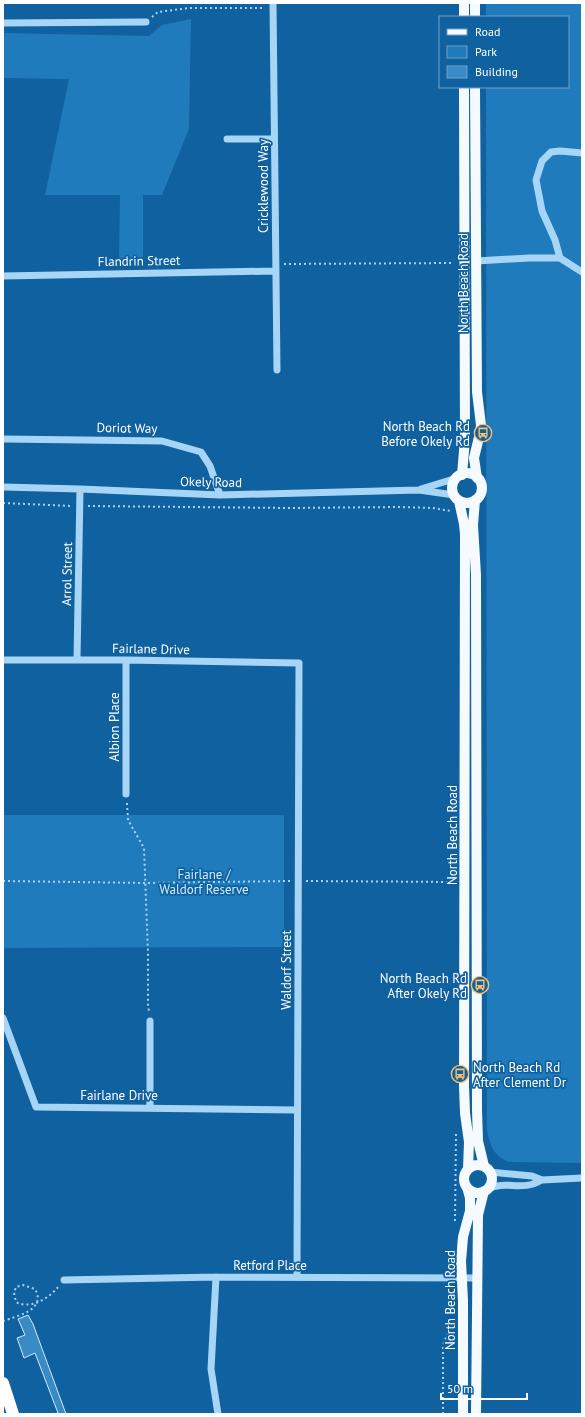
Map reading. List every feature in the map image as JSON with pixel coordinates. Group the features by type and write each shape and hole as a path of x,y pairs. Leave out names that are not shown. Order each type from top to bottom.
{"highway":[{"path":"3,1383 13,1414"}],"main road":[{"path":"464,3 464,16"},
{"path":"475,3 475,16"},
{"name":"North Beach Road","path":"459,476 466,439 464,88"},
{"name":"North Beach Road","path":"475,88 476,392 481,425 474,458 476,478"},
{"path":"470,474 476,478 481,485 480,493 475,500 467,503 456,498 452,486 459,476 470,474"},
{"name":"North Beach Road","path":"456,498 464,524 464,1113 470,1142 468,1169"},
{"name":"North Beach Road","path":"475,500 473,525 476,591 477,1104 478,1141 487,1169"},
{"path":"476,1165 487,1169 492,1181 486,1190 475,1192 467,1187 464,1176 468,1169 476,1165"},
{"name":"North Beach Road","path":"463,1414 463,1301 461,1278 463,1237 470,1211 470,1198 467,1187"},
{"name":"North Beach Road","path":"476,1414 478,1215 486,1190"}],"street":[{"name":"Cricklewood Way","path":"274,6 277,370"},
{"path":"3,23 146,22"},
{"path":"227,139 274,139"},
{"path":"560,258 555,240 542,211 536,180 542,161 551,152 560,151 582,153"},
{"path":"476,261 560,258 582,272"},
{"name":"Flandrin Street","path":"3,276 275,268"},
{"name":"Doriot Way","path":"3,439 162,441 201,452 210,466 220,495"},
{"name":"Okely Road","path":"419,490 459,476"},
{"name":"Okely Road","path":"3,487 220,495 419,490 456,498"},
{"name":"Arrol Street","path":"77,660 80,489"},
{"name":"Fairlane Drive","path":"3,660 126,660 299,663"},
{"name":"Albion Place","path":"126,660 126,794"},
{"name":"Waldorf Street","path":"297,1277 299,663"},
{"name":"Fairlane Drive","path":"3,1018 36,1107 150,1107 297,1110"},
{"path":"150,1021 150,1107"},
{"path":"487,1169 519,1176 532,1176 542,1180"},
{"path":"486,1190 494,1185 502,1184 533,1184 542,1180 582,1178"},
{"path":"216,1277 211,1369 218,1414"},
{"name":"Retford Place","path":"64,1280 216,1277 477,1278"}],"path":[{"path":"146,22 158,12 189,8 274,6"},
{"path":"275,268 454,263"},
{"path":"3,502 80,506 290,508 399,507 450,510 453,515"},
{"path":"126,794 128,820 144,848 148,953 148,1004 150,1021"},
{"path":"3,881 459,882"},
{"path":"3,1321 30,1311 35,1307 38,1299 38,1294 35,1289 23,1285 16,1288 14,1293 16,1302 22,1305 27,1305 45,1299 51,1295 64,1280"},
{"path":"443,1414 444,1345 452,1321"}],"green space":[{"path":"486,3 582,3 582,1163 509,1162 496,1153 490,1142 487,1131 486,88 569,88 569,16 486,16"},
{"path":"191,19 189,129 162,195 143,195 143,261 119,261 120,195 45,195 69,79 3,78 3,33 149,36 162,25"},
{"name":"Fairlane / Waldorf Reserve","path":"3,815 284,815 284,947 3,948"}],"building":[{"path":"28,1315 33,1324 66,1414 54,1414 58,1413 35,1353 24,1358 17,1338 25,1335 18,1319"}],"place":[{"name":"North Beach Rd Before Okely Rd","path":"483,433"},
{"name":"North Beach Rd After Okely Rd","path":"480,985"},
{"name":"North Beach Rd After Clement Dr","path":"460,1074"}]}
